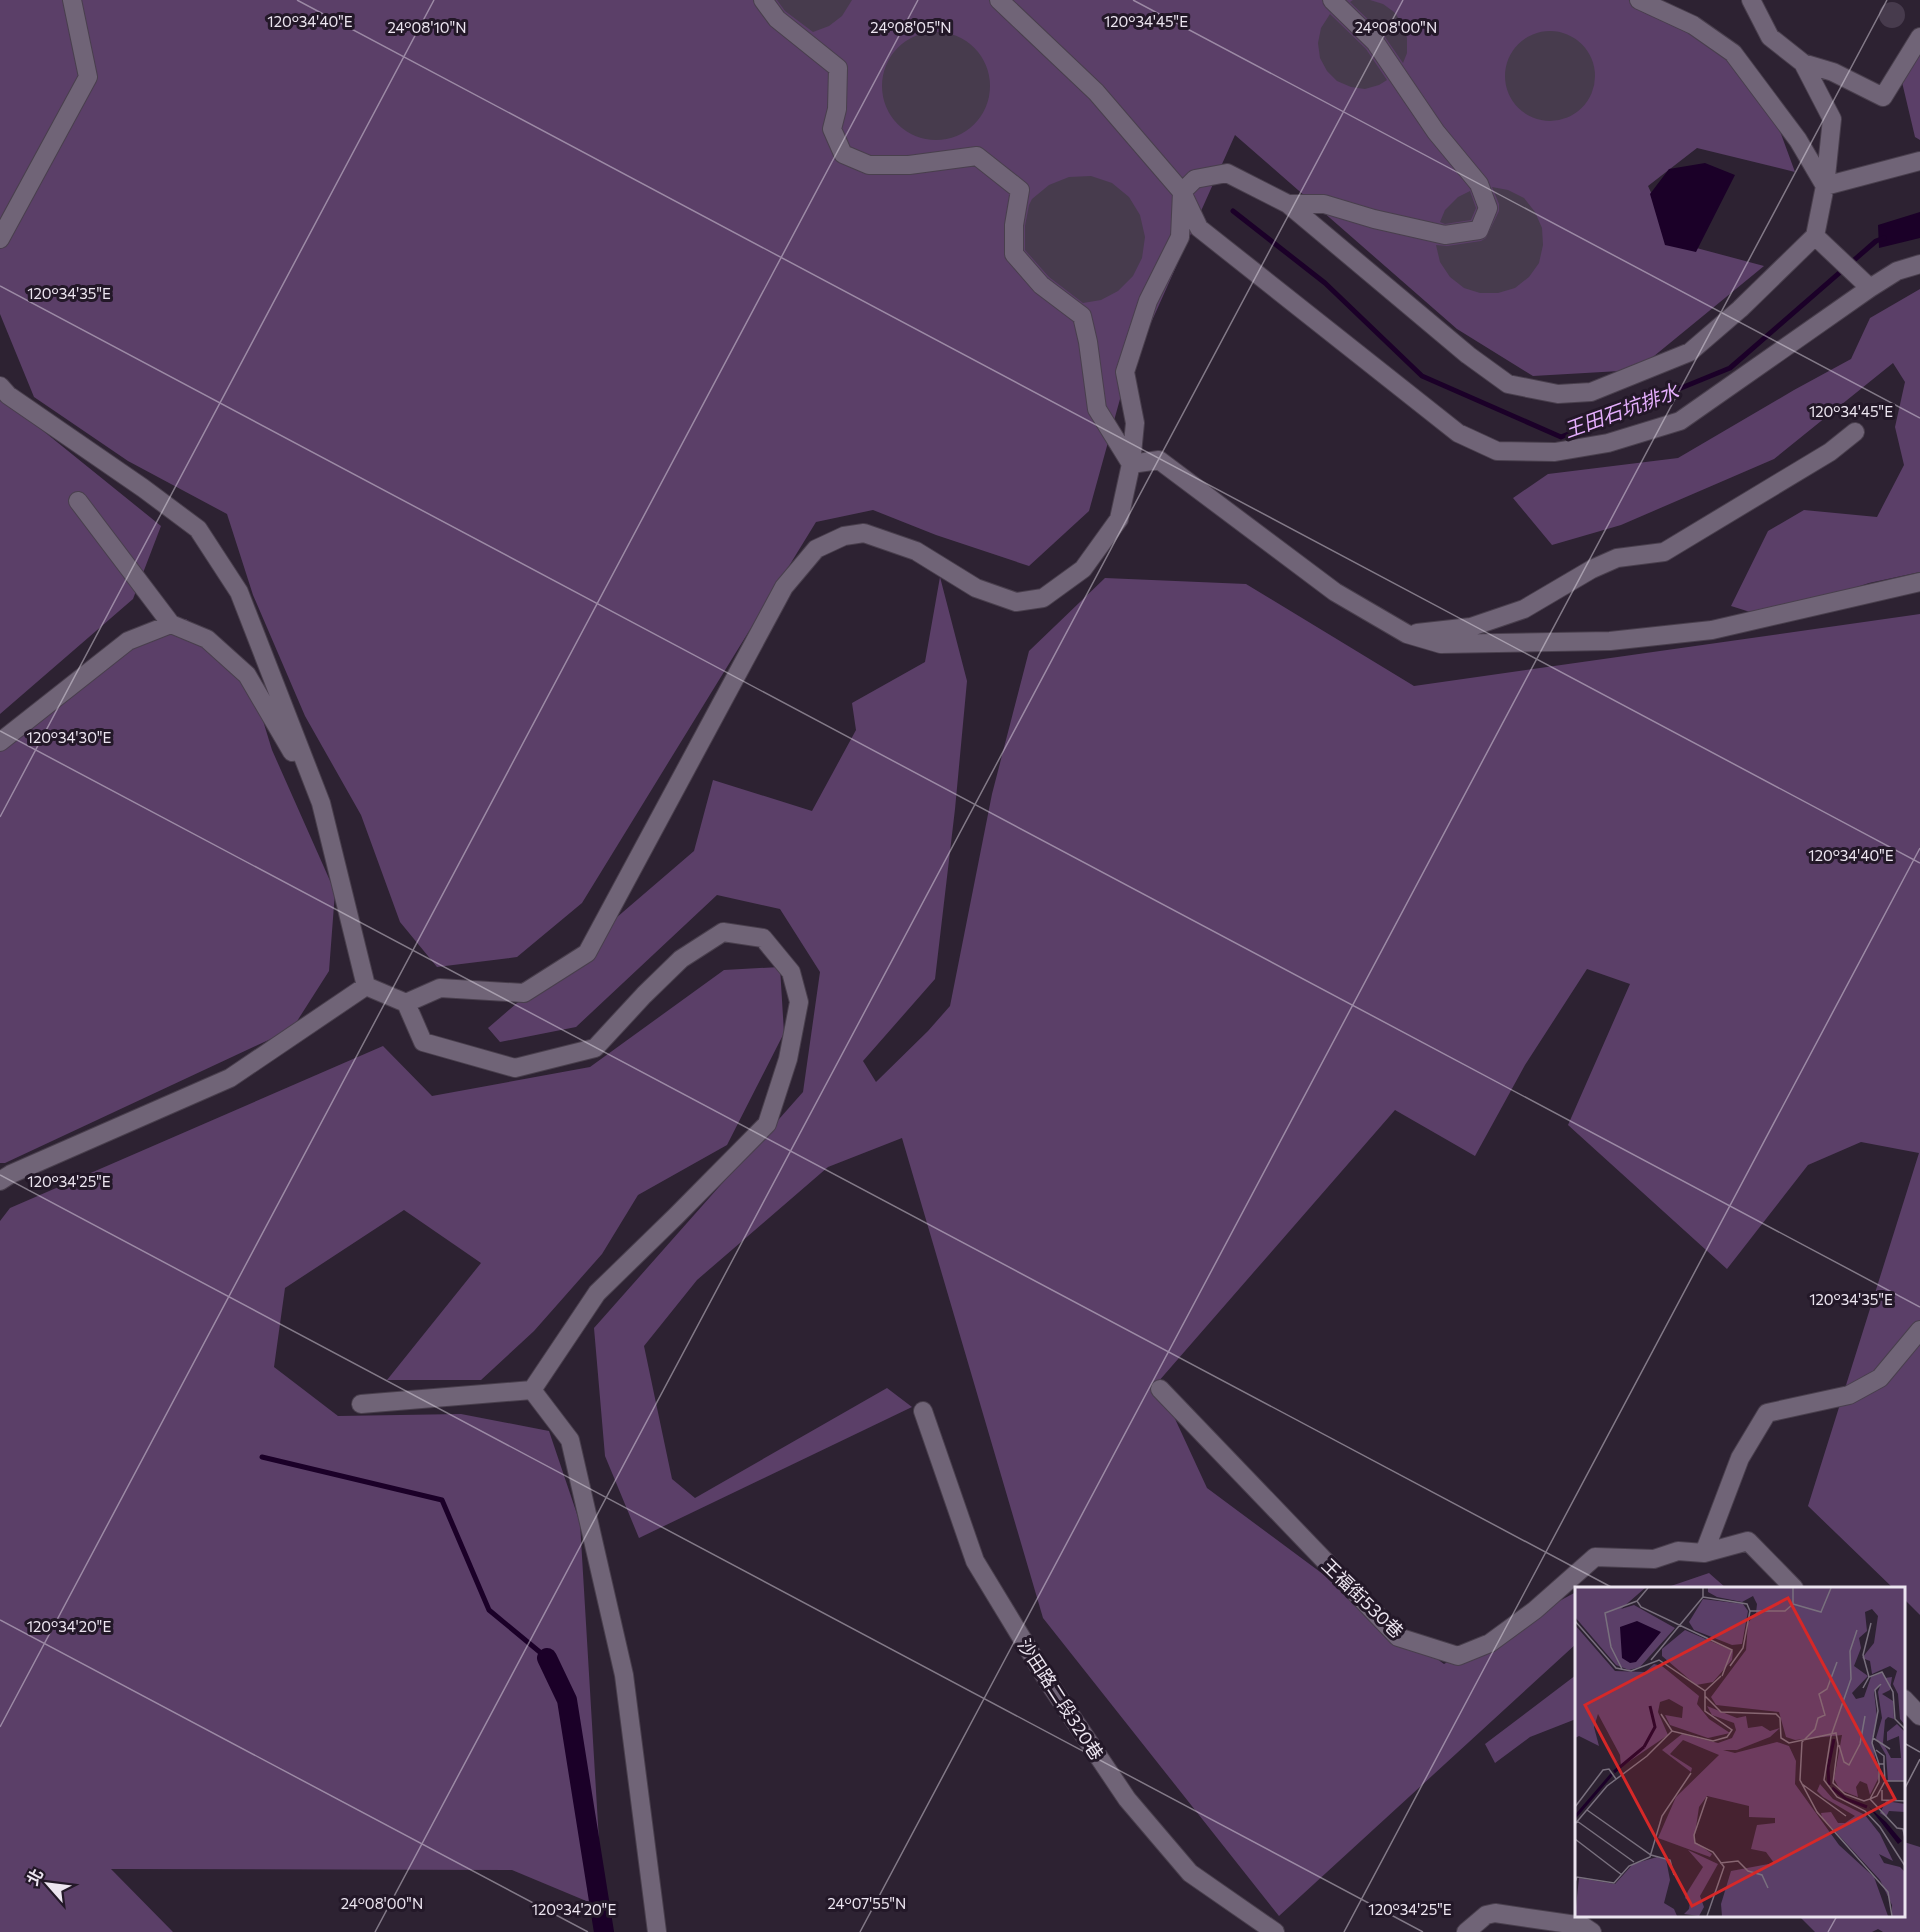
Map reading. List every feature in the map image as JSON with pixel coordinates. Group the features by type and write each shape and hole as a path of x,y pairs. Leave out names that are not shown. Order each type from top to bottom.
{"street":[{"path":"0,239 88,77 72,0"},
{"path":"763,0 777,19 838,68 837,109 831,129 843,154 869,165 909,165 977,156 1020,190 1014,225 1014,254 1041,285 1082,316 1097,409 1131,464"},
{"path":"999,0 1096,92 1182,192 1199,228 1458,433 1497,451 1555,452 1608,443 1680,422 1870,288 1897,271 1920,264"},
{"path":"1288,204 1324,204 1374,219 1445,235 1479,230 1488,208 1479,184 1436,132 1375,42 1332,0"},
{"path":"1639,0 1693,25 1733,53 1798,140 1825,186"},
{"path":"1753,0 1770,36 1803,63 1833,72 1883,97 1920,37"},
{"path":"406,1003 440,988 524,993 587,953 784,588 816,549 844,536 864,532 916,551 976,588 1016,602 1043,598 1083,569 1119,519 1131,464 1135,423 1125,372 1148,301 1180,237 1182,192 1195,179 1227,173 1288,204 1468,355 1508,384 1558,394 1591,392 1690,352 1740,309 1815,236 1825,186 1832,119 1803,63"},
{"path":"1825,186 1920,160"},
{"path":"1815,236 1870,288"},
{"path":"0,386 8,395 144,488 198,529 239,592 321,803 366,986"},
{"path":"1407,634 1471,627 1524,609 1592,569 1617,558 1664,552 1830,452 1855,432"},
{"path":"1131,464 1159,460 1335,592 1407,634 1441,644 1610,641 1712,630 1920,582"},
{"path":"78,501 171,624 207,639 247,675 321,803"},
{"path":"0,742 128,641 171,624"},
{"path":"366,986 406,1003 423,1042 515,1068 595,1048 681,959 723,932 763,938 791,972 800,1002 788,1059 767,1124 597,1293 532,1389"},
{"path":"0,1181 230,1078 366,986"},
{"path":"1704,1553 1740,1458 1767,1413 1849,1395 1880,1378 1920,1330"},
{"path":"361,1404 532,1389"},
{"path":"532,1389 570,1440 624,1676 657,1932"},
{"name":"王福街530巷","path":"1160,1389 1398,1637 1458,1656 1490,1643 1535,1610 1595,1557 1654,1559 1678,1551 1704,1553 1748,1541 1793,1587"},
{"name":"沙田路二段320巷","path":"924,1411 975,1561 1055,1693 1128,1799 1190,1873 1275,1932"},
{"path":"1905,1700 1920,1716"},
{"path":"1466,1932 1486,1915 1495,1913 1583,1926 1592,1932"}],"shaded area":[{"path":"0,0 1636,0 1699,31 1767,96 1795,172 1697,148 1648,186 1674,242 1764,266 1637,370 1533,376 1457,329 1235,135 1125,381 1089,511 1029,566 936,535 873,510 816,522 582,903 517,957 437,967 400,922 361,815 305,716 253,595 227,514 128,461 34,397 0,314"},
{"path":"1920,53 1920,140 1915,137 1901,78"},
{"path":"1705,163 1735,175 1696,252 1665,245 1650,194 1669,169"},
{"path":"1920,212 1920,238 1879,248 1878,225"},
{"path":"1920,289 1920,572 1869,583 1766,617 1731,606 1768,531 1804,510 1877,517 1904,465 1895,427 1905,382 1893,363 1774,459 1621,525 1552,545 1513,498 1548,474 1678,458 1851,359 1870,318"},
{"path":"0,396 161,526 133,599 0,714"},
{"path":"940,577 967,681 935,979 863,1061 876,1082 950,1006 992,794 1029,651 1105,578 1246,584 1414,686 1920,614 1920,1615 1905,1600 1905,1587 1892,1587 1808,1506 1919,1153 1861,1142 1808,1165 1727,1269 1568,1125 1630,984 1587,969 1525,1065 1475,1156 1395,1110 1158,1382 1207,1488 1444,1664 1575,1593 1575,1645 1279,1916 1043,1618 902,1138 828,1167 697,1280 644,1346 672,1479 695,1498 887,1388 912,1407 639,1538 605,1456 594,1328 803,1092 820,972 780,909 717,895 576,1027 500,1042 488,1028 694,851 713,780 812,811 856,730 852,703 925,662"},
{"path":"186,619 246,665 272,750 335,892 329,971 292,1029 5,1163 0,1163 0,742 121,637"},
{"path":"780,967 784,1033 727,1145 638,1195 602,1254 534,1331 481,1380 387,1380 481,1263 404,1210 285,1288 274,1367 338,1416 461,1414 549,1431 580,1523 603,1908 512,1870 111,1869 173,1932 0,1932 0,1221 10,1208 383,1046 432,1096 590,1067 724,970"},
{"path":"1709,1573 1725,1587 1668,1587"},
{"path":"1575,1676 1575,1719 1530,1737 1495,1763 1485,1744"},
{"path":"1905,1842 1920,1847 1920,1932 1883,1932 1878,1929 1872,1932 1815,1932 1800,1917 1905,1917"}],"building":[{"path":"777,0 852,0 842,16 829,26 813,32 785,11"},
{"path":"1370,0 1383,4 1394,12 1403,24 1407,38 1407,53 1403,63 1383,34 1350,2"},
{"path":"1892,2 1901,6 1905,15 1901,24 1892,28 1883,24 1879,15 1883,6"},
{"path":"1330,14 1366,49 1387,80 1365,89 1351,87 1337,81 1327,71 1320,58 1318,43 1321,28"},
{"path":"1541,31 1559,31 1575,38 1588,51 1595,67 1595,85 1588,101 1575,114 1559,121 1541,121 1525,114 1512,101 1505,85 1505,67 1512,51 1525,38"},
{"path":"936,32 957,36 974,48 986,65 990,86 986,107 974,124 957,136 936,140 915,136 898,124 886,107 882,86 886,65 898,48 915,36"},
{"path":"1091,176 1112,183 1129,197 1140,215 1145,237 1142,258 1133,276 1118,291 1101,300 1083,303 1049,277 1025,250 1025,226 1032,199 1049,185 1069,177"},
{"path":"1492,187 1508,190 1524,198 1535,212 1542,228 1543,245 1539,263 1529,277 1515,288 1498,293 1480,293 1464,288 1450,277 1440,262 1436,245 1447,246 1481,241 1486,238 1499,211 1499,204"},
{"path":"1470,191 1476,208 1471,220 1445,224 1440,222 1445,210 1458,197"}],"waterway":[{"name":"王田石坑排水","path":"1233,211 1325,283 1422,376 1561,437 1730,368 1876,241 1884,238"},
{"path":"262,1457 442,1500 489,1610 547,1658"},
{"path":"547,1658 567,1700 604,1932"}]}
